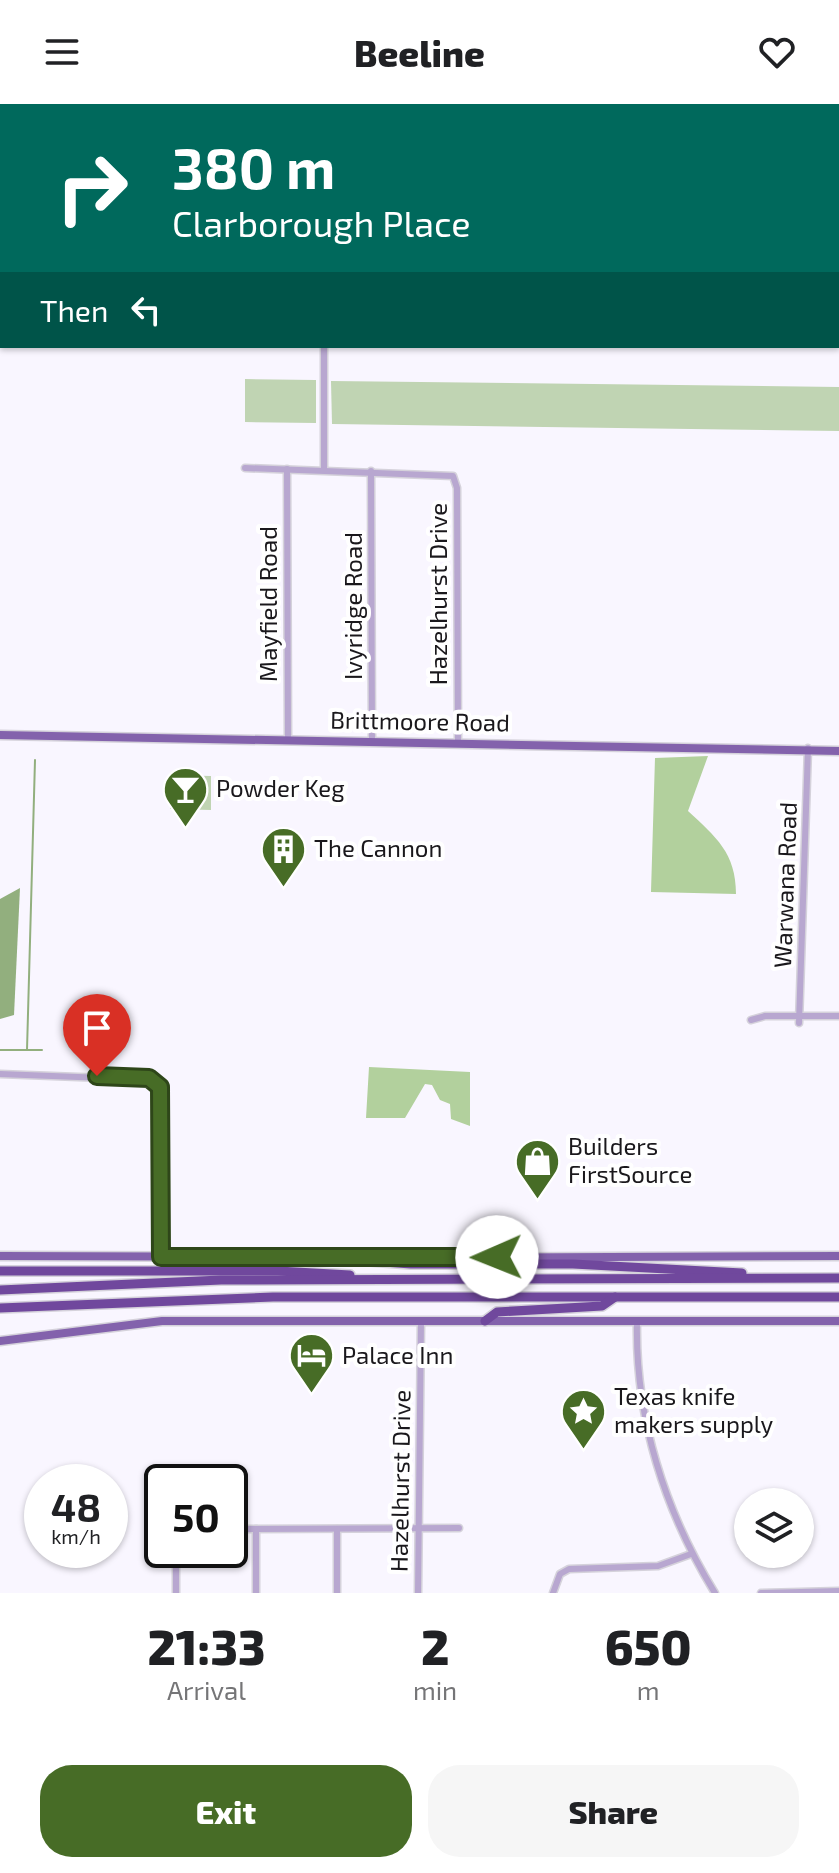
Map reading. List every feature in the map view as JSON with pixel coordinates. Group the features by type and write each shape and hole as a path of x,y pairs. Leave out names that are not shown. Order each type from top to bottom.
{"highway":[{"path":"315,1257 411,1264 718,1270 777,1278"},
{"path":"0,1271 324,1272 361,1279"},
{"path":"0,1290 206,1281 839,1278"},
{"path":"0,1308 273,1297 839,1297"},
{"path":"485,1321 497,1312 602,1306 615,1297"}],"main road":[{"name":"Brittmoore Road","path":"0,735 808,748 839,751"},
{"path":"0,1256 839,1256"},
{"path":"0,1341 162,1321 839,1321"}],"street":[{"path":"324,348 324,469"},
{"path":"245,468 371,471"},
{"name":"Mayfield Road","path":"287,469 288,740"},
{"name":"Hazelhurst Drive","path":"371,471 450,474 456,481 458,742"},
{"name":"Ivyridge Road","path":"371,471 372,741"},
{"name":"Warwana Road","path":"800,1019 808,748"},
{"path":"751,1020 765,1016 800,1019 839,1016"},
{"path":"0,1074 156,1080 161,1096 161,1257"},
{"name":"Hazelhurst Drive","path":"418,1593 421,1321"},
{"path":"637,1322 644,1406 663,1485 691,1554 715,1593"},
{"path":"248,1529 459,1528"},
{"path":"256,1529 256,1593"},
{"path":"337,1529 337,1593"},
{"path":"553,1593 560,1574 569,1569 658,1566 691,1554"},
{"path":"176,1568 176,1593"},
{"path":"761,1593 839,1591"}],"shaded area":[{"path":"245,379 316,380 316,423 245,422"},
{"path":"331,381 839,387 839,431 332,424"},
{"path":"708,756 688,811 715,838 728,857 736,894 651,892 655,758"},
{"path":"170,775 211,776 211,810 170,809"},
{"path":"20,888 14,1015 0,1019 0,899"},
{"path":"369,1067 470,1072 470,1126 451,1119 450,1104 440,1100 432,1085 425,1084 405,1118 366,1118"}],"waterway":[{"path":"27,1050 35,760"},
{"path":"0,1050 42,1050"}],"place":[{"name":"Powder Keg","path":"185,828"},
{"name":"The Cannon","path":"283,888"},
{"name":"Builders FirstSource","path":"537,1200"},
{"name":"Palace Inn","path":"311,1395"},
{"name":"Texas knife makers supply","path":"583,1450"}],"route":[{"path":"97,1076 149,1078 156,1080 160,1087 161,1257 497,1257"}]}
